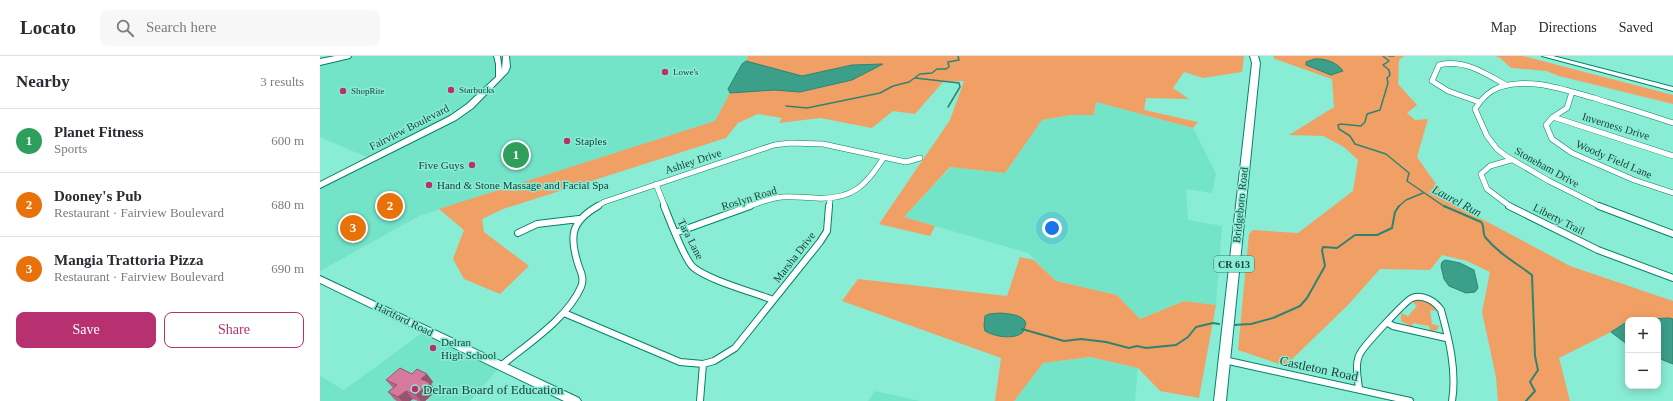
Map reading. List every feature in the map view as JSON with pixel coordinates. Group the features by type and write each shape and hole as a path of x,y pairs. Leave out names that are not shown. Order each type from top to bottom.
{"highway":[{"path":"320,58 330,56"},
{"path":"320,62 347,56"}],"main road":[{"path":"497,56 500,64 499,78"},
{"name":"Fairview Boulevard","path":"320,185 453,118 470,106 505,72 507,67 506,56"},
{"name":"Bridgeboro Road","path":"1220,401 1255,69 1254,56"},
{"path":"1545,56 1673,89"},
{"name":"Hartford Road","path":"320,279 575,401"}],"street":[{"path":"1506,86 1482,71 1469,66 1446,62 1438,65 1432,81 1449,92 1479,102 1494,89 1523,84 1537,85 1572,92 1624,107 1673,124"},
{"path":"1553,117 1567,108 1572,92"},
{"name":"Stoneham Drive","path":"1479,102 1475,109 1480,126 1493,145 1511,160 1544,179 1593,202 1673,234"},
{"name":"Inverness Drive","path":"1553,117 1673,156"},
{"name":"Woody Field Lane","path":"1553,117 1546,125 1547,131 1553,139 1563,147 1622,175 1673,194"},
{"name":"Ashley Drive","path":"579,219 585,213 604,202 774,145 786,143 815,143 906,162 920,158"},
{"path":"830,200 848,195 861,188 884,157"},
{"name":"Liberty Trail","path":"1511,160 1483,169 1481,174 1487,189 1496,197 1510,206 1598,250 1673,278"},
{"name":"Tara Lane","path":"656,184 676,233 692,266 704,274 773,300"},
{"name":"Roslyn Road","path":"676,233 772,199 797,196 830,200"},
{"name":"Marsha Drive","path":"703,364 714,361 735,348 820,242 827,231 830,200"},
{"path":"518,233 537,224 579,219"},
{"path":"501,366 564,313 575,301 582,286 583,276 575,253 572,235 574,227 579,219"},
{"path":"1359,389 1357,366 1360,353 1409,298 1426,298 1434,302 1439,307 1454,383 1452,401"},
{"path":"564,313 680,362 703,364 700,401"},
{"path":"1388,323 1394,326 1446,338"},
{"name":"Castleton Road","path":"1224,360 1410,401"}],"shaded area":[{"path":"346,56 748,56 746,61 802,76 852,65 774,90 730,93 716,121 419,216 320,271 320,185 371,159 320,137 320,62"},
{"path":"748,56 1244,57 1242,72 1203,78 1184,72 1173,88 1189,99 1146,98 1144,110 1198,122 1193,128 1096,102 1094,115 1071,115 1042,120 1005,173 950,167 904,217 935,226 930,236 879,224 950,120 964,81 943,82 915,114 893,111 872,128 820,118 779,123 782,118 758,114 738,123 726,138 503,209 482,219 484,232 529,266 500,294 464,279 453,259 464,230 439,209 715,121 730,93 774,90 800,92 852,80 852,65 802,76 746,61"},
{"path":"1273,56 1404,56 1399,60 1398,84 1417,105 1407,113 1415,120 1428,119 1417,157 1448,201 1570,266 1673,301 1673,319 1661,318 1661,317 1625,317 1625,322 1611,332 1559,358 1570,401 1498,401 1496,377 1482,312 1490,272 1467,261 1442,255 1430,270 1380,269 1348,305 1285,366 1238,350 1249,234 1253,230 1298,233 1353,191 1358,160 1344,147 1323,136 1289,135 1334,107 1332,79 1275,59"},
{"path":"1494,56 1523,56 1673,95 1673,104 1559,76 1546,71 1511,68 1499,57"},
{"path":"1096,102 1193,128 1216,174 1212,193 1186,189 1188,220 1222,226 1216,305 1184,301 1140,319 1117,295 1056,281 1028,253 904,217 951,167 1005,173 1042,120 1071,115 1094,115"},
{"path":"1020,257 1034,260 1056,281 1117,295 1140,319 1184,301 1216,305 1199,398 1160,391 1138,368 1090,357 1043,363 1014,401 995,401 1001,358 842,301 858,279 1007,296"},
{"path":"1419,299 1434,306 1436,311 1430,310 1432,324 1439,326 1437,330 1430,331 1429,326 1413,323 1412,327 1401,321 1401,313 1408,316 1417,306 1412,302"},
{"name":"Delran High School","path":"426,330 501,366 470,401 320,401 320,376 344,390"},
{"path":"1090,357 1138,368 1135,401 1014,401 1043,363"},
{"path":"875,391 920,401 868,401"}],"water":[{"path":"1314,59 1330,61 1343,71 1331,75 1306,65 1306,62"},
{"path":"746,61 802,76 852,65 883,64 852,80 800,92 774,90 730,93 728,89 742,64"},
{"path":"1445,260 1460,263 1474,270 1478,288 1475,292 1466,293 1449,286 1444,279 1441,266 1442,262"},
{"path":"1000,313 1015,315 1022,318 1026,323 1023,332 1015,336 1005,337 994,335 985,331 985,316"},
{"path":"1661,318 1673,319 1673,364 1661,359"},
{"path":"1625,323 1625,343 1611,332"}],"building":[{"path":"400,368 412,374 417,369 427,374 421,379 430,383 416,395 406,391 398,397 388,392 397,385 386,380"}],"waterway":[{"path":"786,106 807,108 880,93 893,86 909,82 920,74 932,73 937,69 946,69 949,67 948,62 959,60 958,56"},
{"name":"Laurel Run","path":"1383,56 1389,61 1383,65 1389,70 1390,75 1387,78 1388,83 1380,110 1367,114 1365,122 1361,126 1341,124 1338,125 1339,129 1350,136 1355,144 1386,154 1409,173 1407,181 1445,207"},
{"name":"Laurel Run","path":"1389,56 1394,56"},
{"path":"915,78 959,83 960,87 948,107"},
{"path":"1399,206 1406,200 1423,193"},
{"path":"1233,325 1251,324 1273,318 1300,306 1307,298 1325,266 1322,250 1323,247 1337,248 1355,235 1377,235 1392,228 1395,212 1399,206"},
{"name":"Laurel Run","path":"1444,206 1481,222 1483,225 1484,235 1490,243 1501,253 1532,275 1535,356 1538,370 1530,382 1535,391 1526,401"},
{"path":"1022,329 1064,341 1081,339 1106,342 1129,348 1137,346 1146,348 1176,345 1188,337 1196,327 1213,323 1219,324"}],"place":[{"name":"Lowe's","path":"665,72"},
{"name":"Starbucks","path":"451,90"},
{"name":"ShopRite","path":"343,91"},
{"name":"Staples","path":"567,141"},
{"name":"Planet Fitness","path":"516,155"},
{"name":"Five Guys","path":"472,165"},
{"name":"Hand & Stone Massage and Facial Spa","path":"429,185"},
{"name":"Dooney's Pub","path":"390,206"},
{"name":"Mangia Trattoria Pizza","path":"353,228"},
{"name":"Delran High School","path":"433,348"},
{"name":"Delran Board of Education","path":"415,389"}]}
